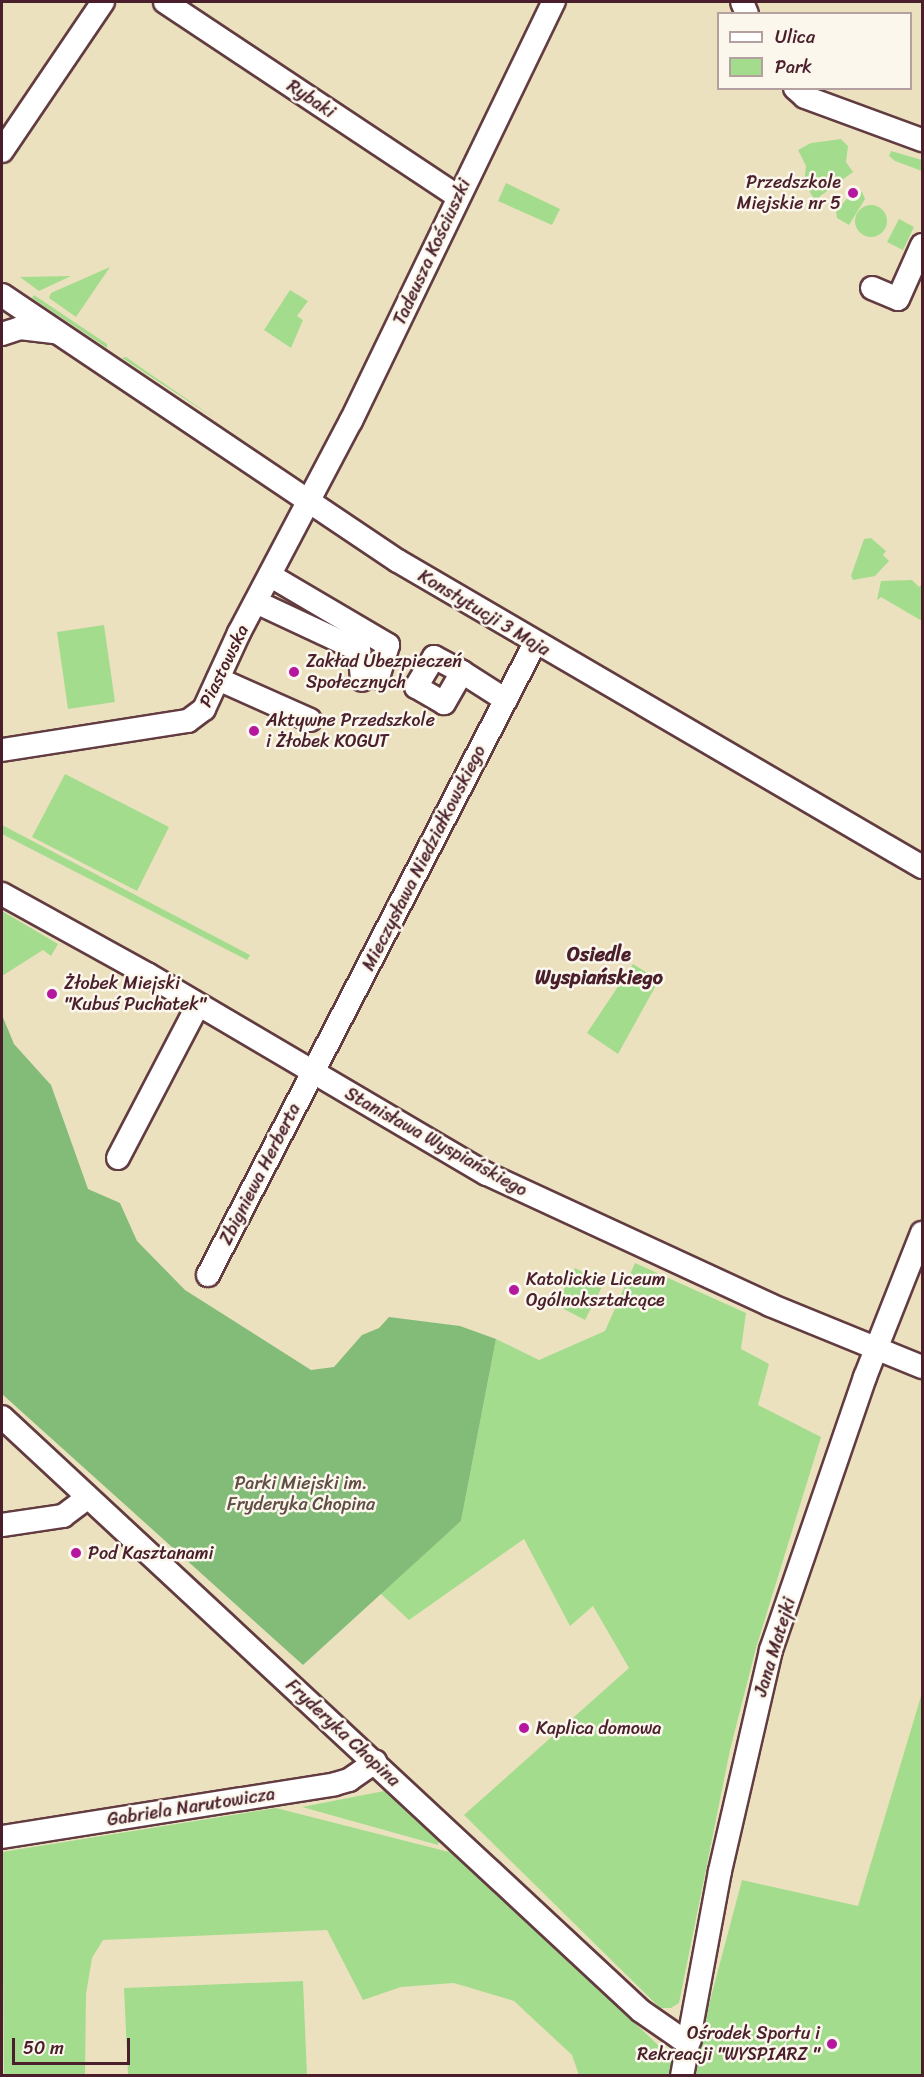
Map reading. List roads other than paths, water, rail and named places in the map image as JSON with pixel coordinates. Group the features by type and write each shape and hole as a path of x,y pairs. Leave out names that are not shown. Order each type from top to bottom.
{"street":[{"path":"2,151 104,2"},
{"name":"Rybaki","path":"165,2 458,197"},
{"name":"Tadeusza Kościuszki","path":"310,502 554,2"},
{"path":"797,90 805,97 922,140"},
{"path":"872,288 898,299 922,245"},
{"name":"Konstytucji 3 Maja","path":"2,295 13,309 61,334 398,561 922,867"},
{"name":"Konstytucji 3 Maja","path":"2,334 20,328 61,334"},
{"name":"Piastowska","path":"2,750 188,721 204,709 256,602 310,502"},
{"path":"256,602 359,650 370,679 388,645 271,576"},
{"name":"Mieczysława Niedziałkowskiego","path":"312,1073 536,643"},
{"path":"462,672 506,700"},
{"path":"218,680 310,720"},
{"name":"Stanisława Wyspiańskiego","path":"2,894 198,1005 487,1174 770,1305 922,1367"},
{"path":"118,1158 198,1005"},
{"name":"Zbigniewa Herberta","path":"208,1275 312,1073"},
{"name":"Jana Matejki","path":"682,2076 720,1871 771,1650 877,1347 922,1233"},
{"name":"Fryderyka Chopina","path":"2,1417 641,2011 680,2038 690,2040"},
{"path":"2,1525 63,1516 87,1498"},
{"name":"Gabriela Narutowicza","path":"2,1836 335,1784 349,1780 375,1762"}],"place":[{"name":"Przedszkole Miejskie nr 5","path":"853,193"},
{"name":"Zakład Ubezpieczeń Społecznych","path":"294,672"},
{"name":"Aktywne Przedszkole i Żłobek KOGUT","path":"254,731"},
{"name":"Żłobek Miejski \"Kubuś Puchatek\"","path":"52,994"},
{"name":"Katolickie Liceum Ogólnokształcące","path":"514,1290"},
{"name":"Pod Kasztanami","path":"76,1553"},
{"name":"Kaplica domowa","path":"524,1728"},
{"name":"Ośrodek Sportu i Rekreacji \"WYSPIARZ \"","path":"832,2044"}],"district":[{"name":"Osiedle Wyspiańskiego","path":"599,966"}],"park label":[{"name":"Parki Miejski im. Fryderyka Chopina","path":"301,1494"}]}
